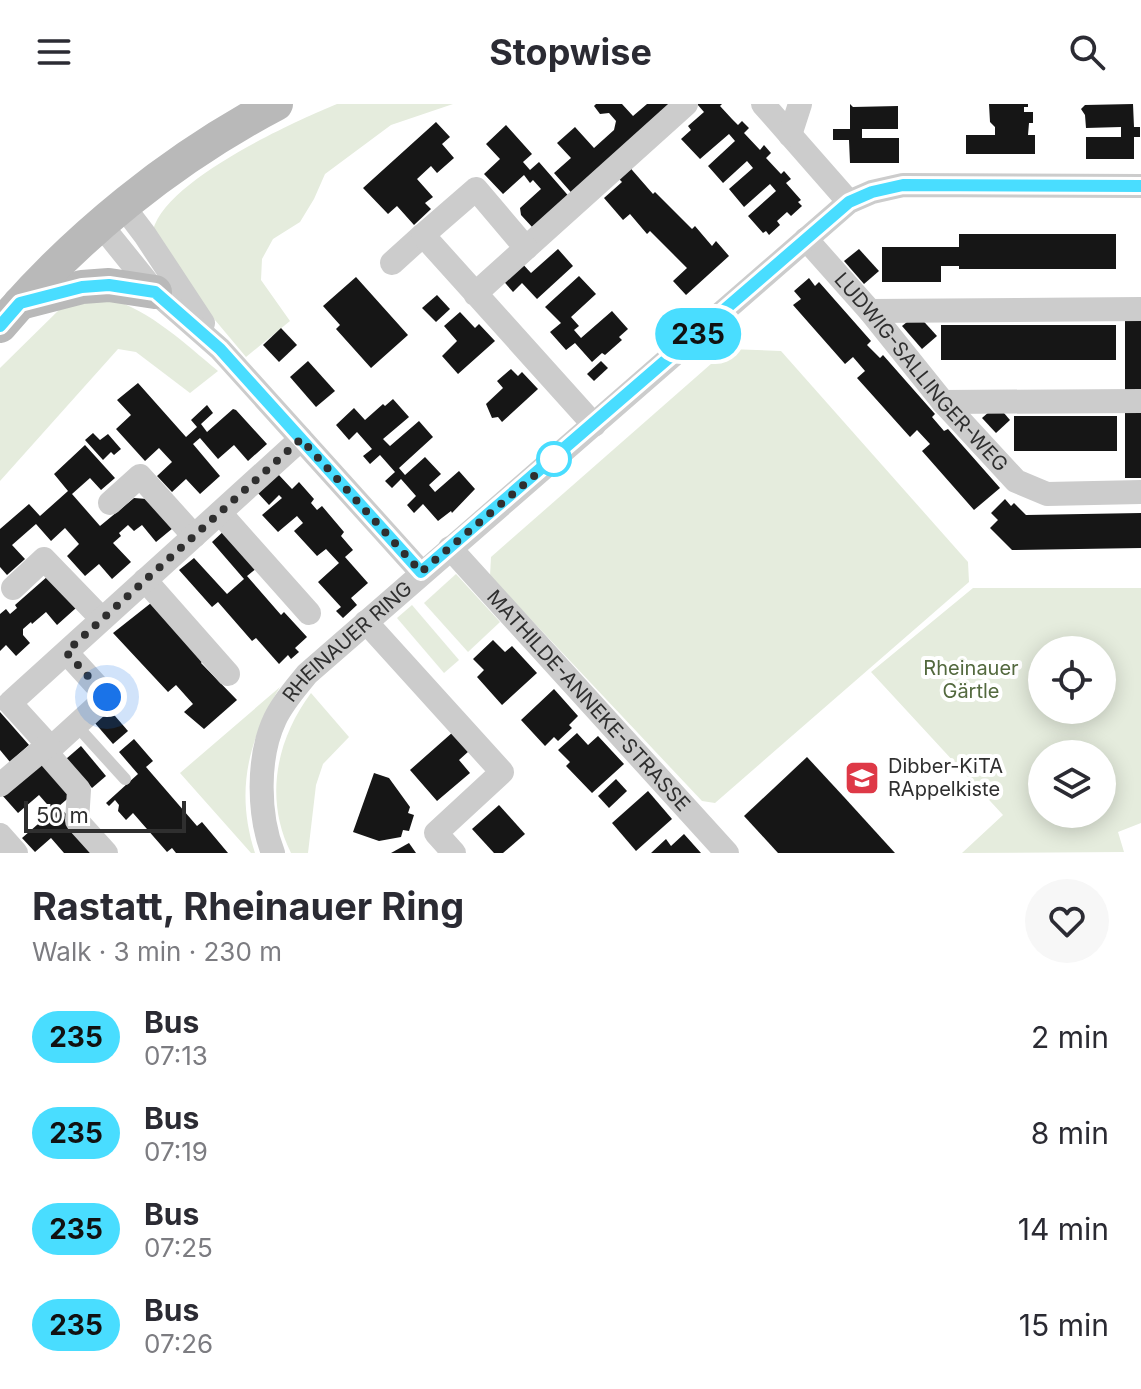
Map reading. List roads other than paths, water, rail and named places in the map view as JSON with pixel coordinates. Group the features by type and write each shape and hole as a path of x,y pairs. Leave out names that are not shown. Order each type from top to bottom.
{"main road":[{"path":"10,315 112,216 212,141 276,104"},
{"path":"10,315 82,287 109,285 155,292"}],"street":[{"path":"475,294 686,104"},
{"path":"763,104 849,202"},
{"path":"790,135 800,104"},
{"name":"RHEINAUER RING","path":"273,853 264,812 262,778 266,744 285,700 323,671 366,622 421,572 849,202 872,192 903,185 1141,186"},
{"path":"392,263 476,189 526,248"},
{"path":"112,216 155,292 220,349 421,572"},
{"path":"112,216 145,235 220,349"},
{"path":"423,235 594,425"},
{"name":"LUDWIG-SALLINGER-WEG","path":"806,239 870,311 943,402 1016,481 1047,494 1141,492"},
{"path":"870,311 1141,309"},
{"path":"943,402 1141,401"},
{"path":"106,853 77,821 79,790 51,758 49,746 5,700 66,652 301,439"},
{"path":"110,503 140,476 194,536"},
{"path":"220,513 309,613"},
{"name":"MATHILDE-ANNEKE-STRASSE","path":"450,548 727,853"},
{"path":"13,588 44,559 102,619"},
{"path":"145,580 228,674"},
{"path":"366,622 502,772 436,833 454,853"},
{"path":"0,785 107,697 66,652"},
{"path":"0,835 16,853"}],"lane":[{"path":"76,725 125,779"}],"place":[{"name":"Dibber-KiTA RAppelkiste","path":"862,778"}],"park label":[{"name":"Rheinauer Gärtle","path":"971,680"}]}
